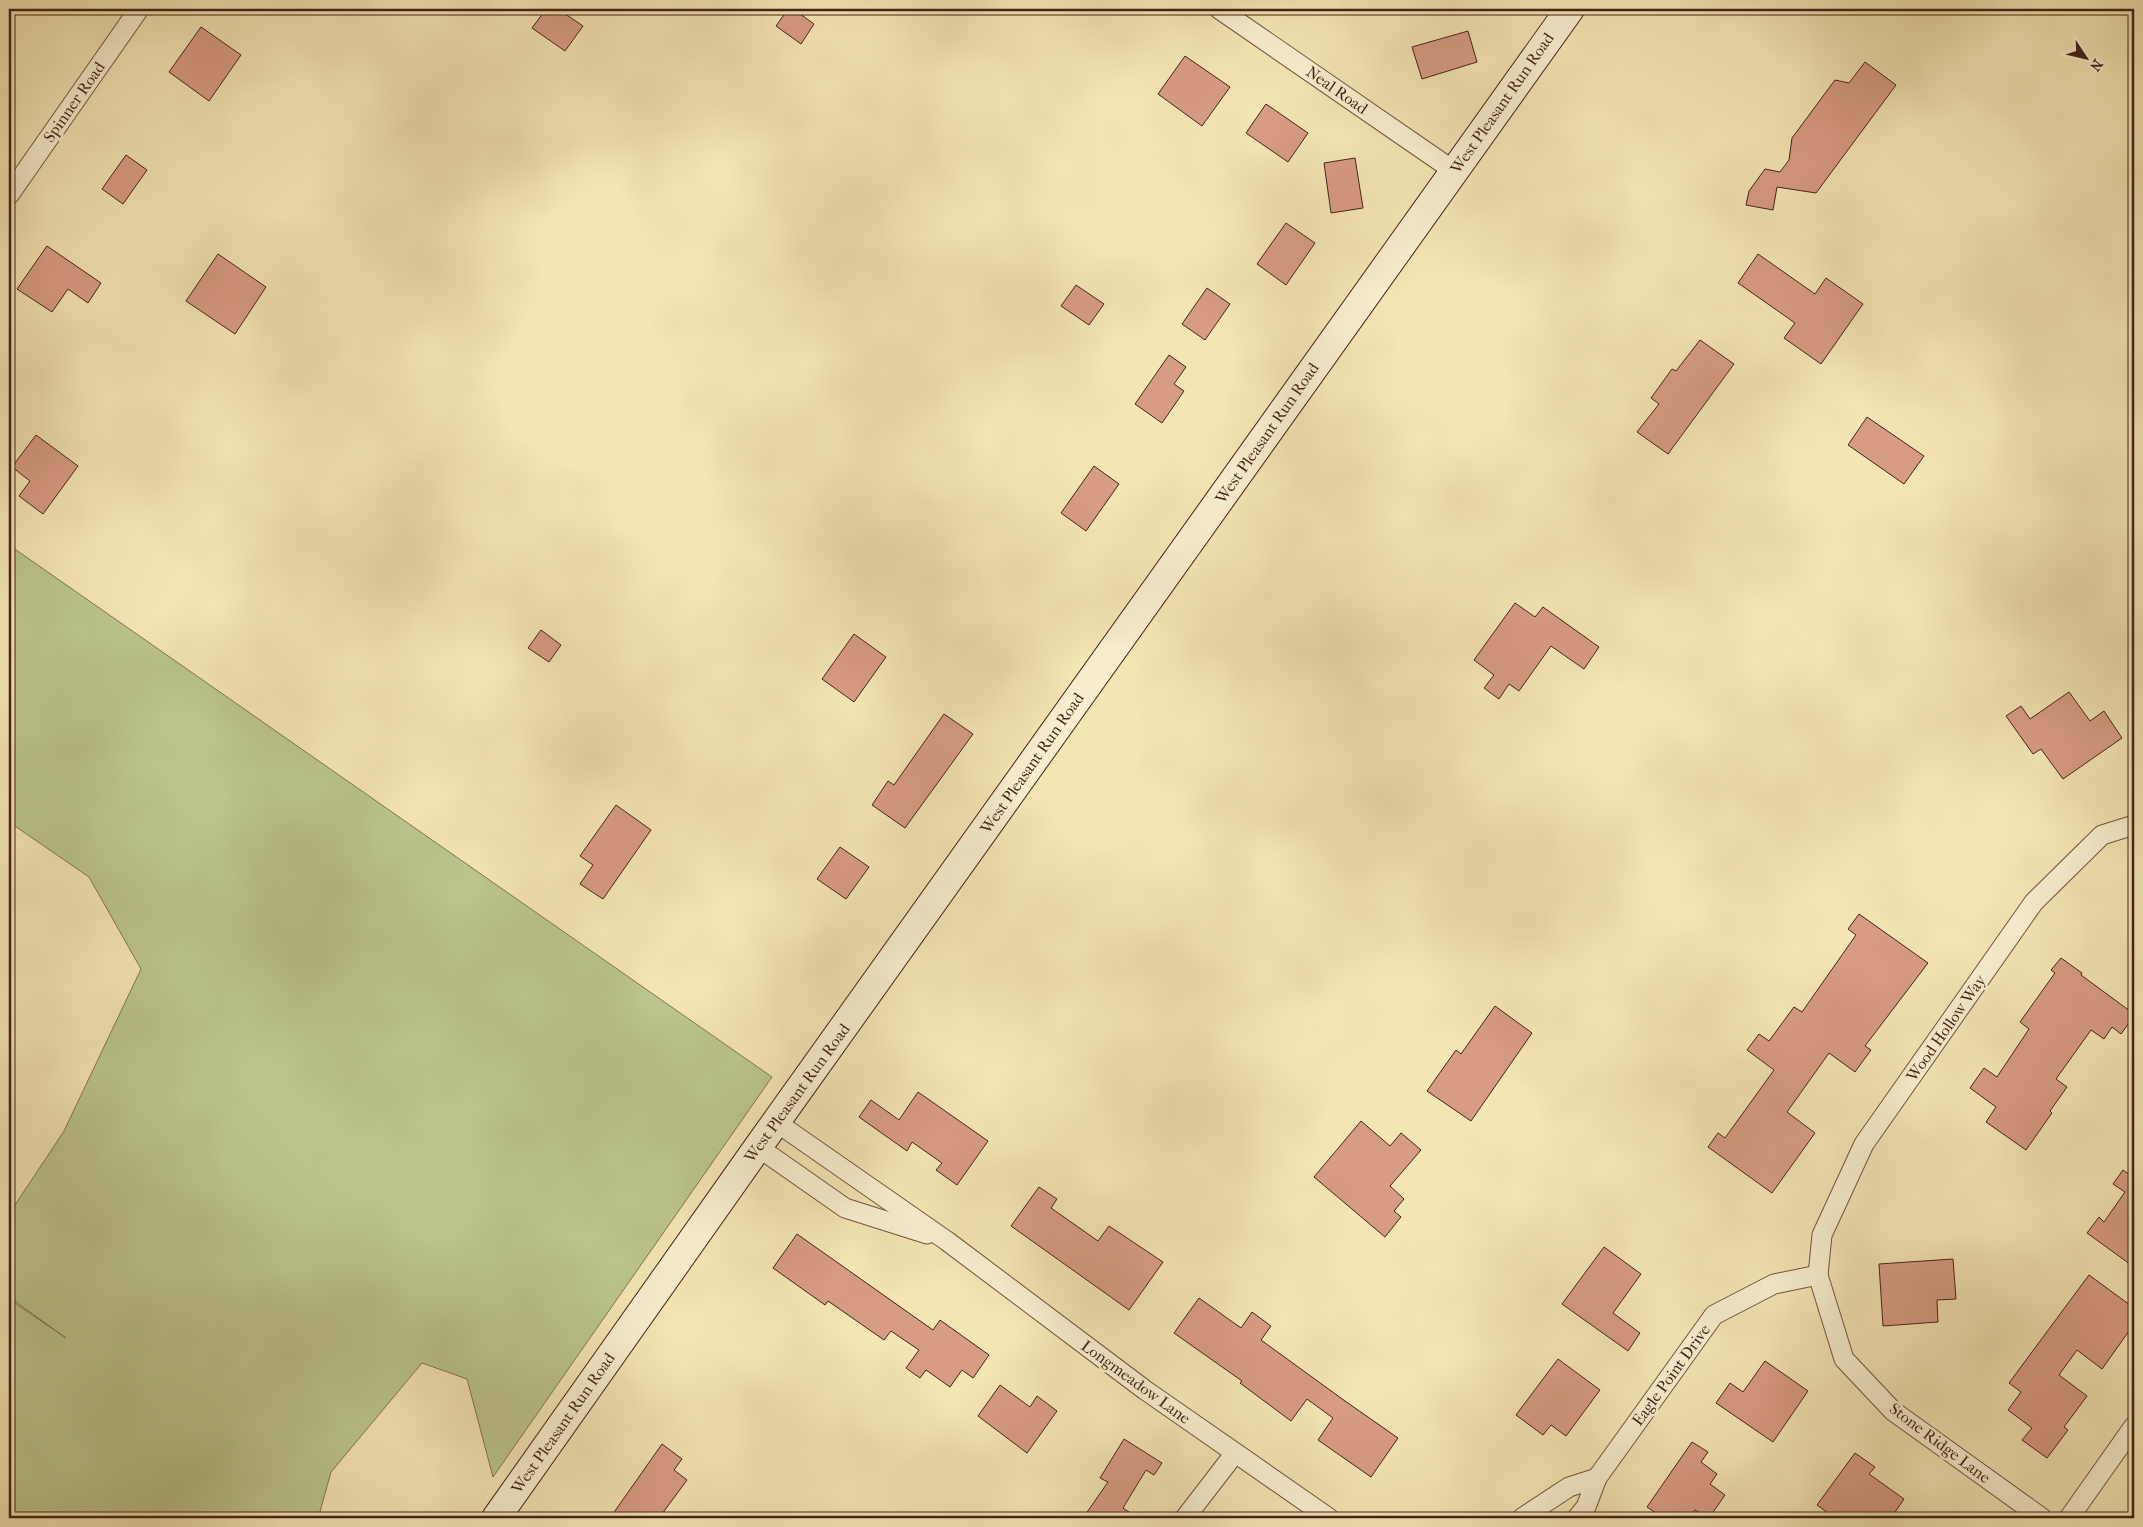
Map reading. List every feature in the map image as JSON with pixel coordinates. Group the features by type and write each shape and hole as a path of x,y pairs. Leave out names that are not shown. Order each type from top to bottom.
{"main road":[{"name":"West Pleasant Run Road","path":"496,1518 758,1147 1570,9"}],"street":[{"name":"Spinner Road","path":"9,195 140,9"},
{"name":"Neal Road","path":"1219,9 1454,171"},
{"name":"Wood Hollow Way","path":"1818,1274 1822,1234 1864,1144 2034,902 2102,835 2134,825"},
{"name":"Longmeadow Lane","path":"776,1122 947,1241 1145,1390 1329,1518"},
{"name":"Longmeadow Lane","path":"758,1147 845,1208 947,1241"},
{"name":"Eagle Point Drive","path":"1577,1518 1586,1507 1597,1478 1714,1315 1774,1284 1818,1274"},
{"name":"Stone Ridge Lane","path":"1818,1274 1844,1358 1893,1412 2042,1518"},
{"path":"2069,1518 2134,1426"},
{"path":"1185,1518 1235,1453"},
{"path":"1528,1516 1568,1488 1597,1478"}],"green space":[{"path":"9,545 772,1077 493,1477 467,1379 422,1363 331,1472 319,1515 324,1518 9,1518 9,1299 66,1338 9,1297 9,1214 64,1131 141,969 89,877 9,822"}],"building":[{"path":"546,9 558,9 583,26 565,51 532,28"},
{"path":"788,9 793,9 814,24 801,44 776,26"},
{"path":"201,27 241,55 209,101 169,72"},
{"path":"1468,31 1477,62 1422,79 1412,47"},
{"path":"1185,56 1230,87 1202,126 1158,94"},
{"path":"1865,62 1896,85 1816,193 1777,187 1773,210 1746,205 1749,191 1765,169 1780,172 1789,160 1792,138 1835,80 1849,83"},
{"path":"1266,104 1308,133 1288,162 1246,133"},
{"path":"126,155 147,170 123,204 102,189"},
{"path":"1355,158 1363,208 1331,213 1324,163"},
{"path":"1286,223 1315,243 1286,285 1257,264"},
{"path":"47,246 101,283 88,303 68,289 52,312 17,289"},
{"path":"218,254 266,287 235,334 186,301"},
{"path":"1758,254 1815,294 1826,278 1863,304 1821,364 1784,338 1795,323 1738,283"},
{"path":"1076,285 1104,304 1089,325 1061,306"},
{"path":"1207,288 1230,304 1205,340 1182,324"},
{"path":"1700,340 1734,364 1668,454 1637,432 1659,404 1651,398 1672,369 1676,371"},
{"path":"1169,355 1186,367 1174,384 1184,391 1162,423 1135,404"},
{"path":"1867,417 1924,456 1904,484 1848,445"},
{"path":"36,435 78,466 43,514 19,496 30,481 12,467"},
{"path":"1094,466 1119,484 1086,531 1061,513"},
{"path":"1515,603 1535,617 1543,607 1599,647 1584,669 1551,646 1519,691 1509,684 1499,699 1484,688 1494,675 1474,660"},
{"path":"541,630 561,645 549,662 528,648"},
{"path":"854,634 886,657 854,702 822,679"},
{"path":"2069,692 2090,721 2104,711 2122,738 2063,779 2041,749 2033,754 2006,716 2021,706 2030,719"},
{"path":"944,714 973,734 905,828 872,805 888,781 894,785"},
{"path":"616,805 651,830 603,899 580,884 593,865 580,856"},
{"path":"840,847 869,867 846,899 817,879"},
{"path":"1859,914 1928,963 1865,1046 1871,1050 1855,1072 1829,1053 1787,1112 1815,1133 1772,1193 1708,1147 1718,1133 1725,1138 1774,1070 1747,1050 1759,1034 1769,1041 1794,1007 1802,1012 1856,935 1848,929"},
{"path":"2061,958 2134,1014 2134,1016 2121,1034 2112,1027 2104,1039 2091,1030 2056,1079 2067,1087 2050,1111 2052,1113 2026,1150 1986,1122 1996,1107 1970,1088 1984,1068 1997,1077 2029,1029 2020,1022 2055,973 2051,970"},
{"path":"1495,1006 1532,1033 1471,1121 1427,1091 1456,1050 1461,1054"},
{"path":"918,1092 988,1141 957,1185 936,1170 942,1163 912,1142 907,1151 859,1117 871,1100 899,1120"},
{"path":"1361,1121 1390,1146 1401,1133 1421,1150 1390,1186 1404,1199 1394,1211 1401,1217 1385,1237 1314,1177"},
{"path":"2123,1170 2134,1178 2134,1267 2087,1233 2099,1217 2104,1222 2125,1192 2113,1184"},
{"path":"1039,1187 1057,1199 1051,1208 1098,1241 1109,1226 1163,1262 1129,1310 1011,1226"},
{"path":"797,1234 933,1330 940,1320 989,1355 973,1378 962,1370 950,1387 926,1370 920,1378 906,1368 919,1350 891,1331 884,1340 828,1301 825,1305 773,1268"},
{"path":"1604,1247 1641,1274 1613,1313 1640,1333 1628,1351 1562,1304"},
{"path":"1953,1259 1956,1299 1937,1300 1938,1322 1883,1326 1879,1264"},
{"path":"2089,1275 2134,1308 2134,1324 2102,1369 2077,1350 2059,1375 2087,1396 2064,1427 2068,1430 2047,1458 2022,1440 2032,1428 2008,1410 2021,1392 2009,1383"},
{"path":"1199,1298 1241,1328 1252,1312 1271,1326 1261,1340 1398,1438 1371,1477 1318,1440 1333,1418 1307,1399 1291,1421 1240,1383 1242,1381 1174,1333"},
{"path":"1558,1359 1600,1390 1566,1436 1551,1425 1543,1435 1516,1415"},
{"path":"1765,1361 1808,1391 1773,1442 1716,1403 1730,1383 1743,1392"},
{"path":"1000,1385 1030,1407 1037,1396 1057,1411 1027,1453 978,1416"},
{"path":"1124,1439 1162,1463 1154,1475 1146,1470 1123,1508 1138,1518 1083,1518 1108,1482 1100,1478"},
{"path":"1692,1442 1708,1452 1701,1462 1717,1474 1710,1484 1725,1495 1709,1518 1695,1510 1690,1518 1663,1518 1647,1507"},
{"path":"662,1444 682,1459 674,1470 687,1480 659,1518 610,1518"},
{"path":"1855,1453 1875,1467 1869,1474 1904,1499 1891,1518 1835,1518 1817,1505"}]}
